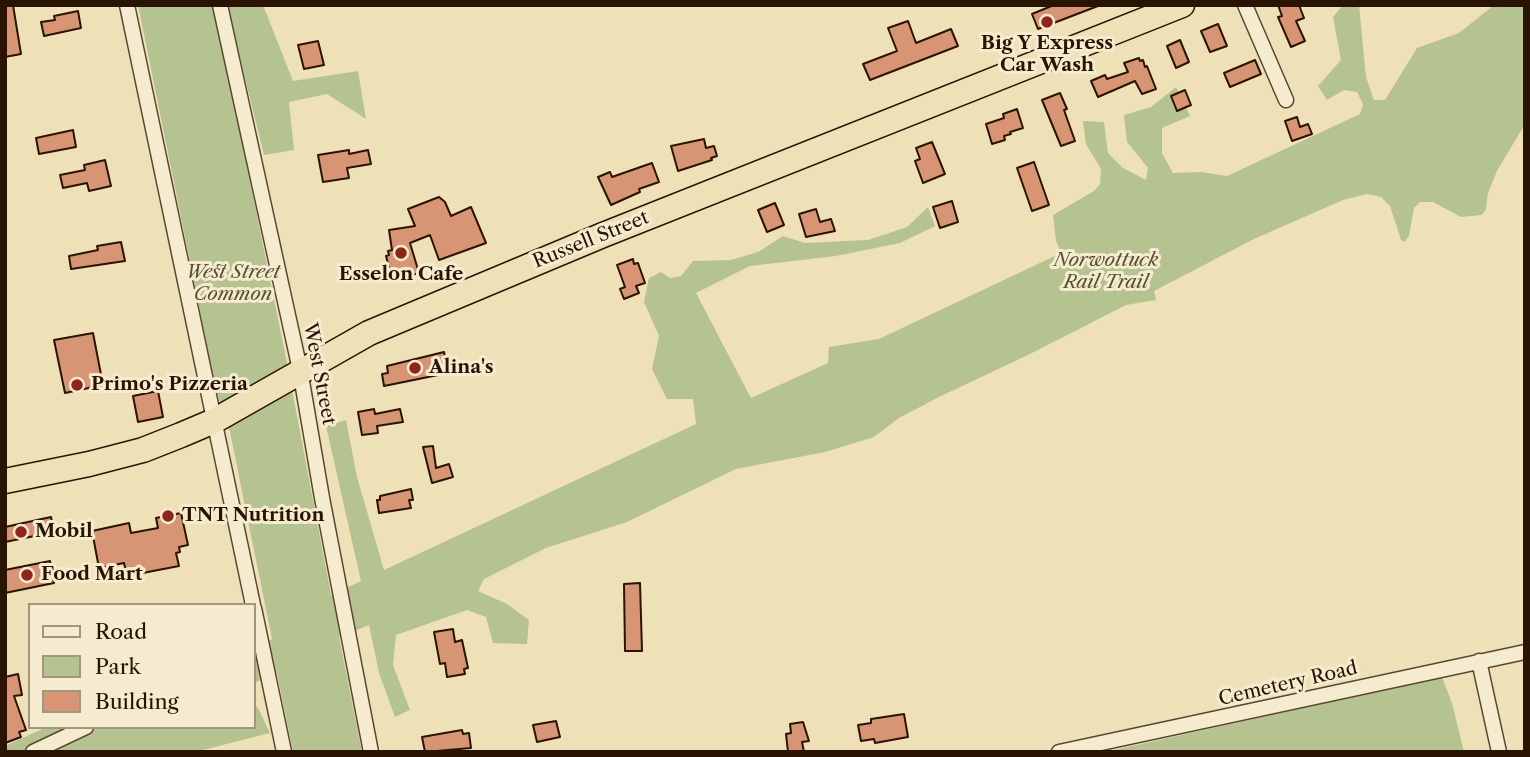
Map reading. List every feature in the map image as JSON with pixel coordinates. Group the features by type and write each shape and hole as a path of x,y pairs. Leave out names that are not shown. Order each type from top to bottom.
{"highway":[{"name":"Russell Street","path":"5,481 143,450 214,421 369,333 477,287 1182,5"}],"street":[{"path":"127,5 252,603"},
{"name":"West Street","path":"220,5 300,370 324,511 371,752"},
{"path":"1245,5 1286,100"},
{"path":"256,632 259,657 284,752"},
{"name":"Cemetery Road","path":"1059,752 1525,652"},
{"path":"1479,661 1499,752"},
{"path":"33,752 82,729"}],"green space":[{"path":"138,5 214,5 331,595 361,581 326,426 346,420 357,477 384,570 696,424 693,399 667,399 652,369 659,336 644,302 649,278 661,272 670,278 681,276 693,261 731,260 758,252 783,236 805,243 868,240 907,227 928,207 935,226 900,243 836,256 750,266 696,293 751,398 828,363 829,347 879,339 1061,253 1056,241 1053,215 1094,191 1100,184 1101,169 1086,144 1083,121 1104,122 1108,153 1123,168 1146,180 1148,168 1127,142 1124,115 1151,107 1176,87 1190,116 1162,128 1162,153 1173,173 1201,172 1227,176 1360,114 1363,104 1357,92 1344,90 1327,100 1318,86 1341,60 1333,17 1343,5 1359,5 1366,77 1374,100 1385,100 1417,48 1459,33 1494,5 1525,7 1525,124 1497,171 1482,215 1461,217 1433,202 1420,202 1414,208 1409,236 1404,242 1390,206 1381,197 1367,194 1343,200 1254,239 1154,291 1156,300 1126,305 939,397 899,418 874,437 825,452 736,469 627,522 546,548 484,579 478,591 507,604 529,620 527,644 493,643 486,617 467,610 396,635 393,665 410,710 395,717 379,673 369,625 339,637 362,752 293,752 277,673 256,682 256,648 272,639 230,432 216,390"},
{"path":"227,5 263,5 293,81 358,71 366,119 327,94 289,102 294,150 264,155"},
{"path":"1442,677 1452,703 1464,752 1105,752"},
{"path":"256,706 270,733 195,752 5,752 5,746 43,729 256,729"}],"building":[{"path":"5,5 13,5 21,54 5,57"},
{"name":"Big Y Express Car Wash","path":"1054,5 1098,6 1038,29 1032,14"},
{"path":"1278,5 1299,5 1304,18 1296,21 1305,41 1291,47 1278,17 1282,16"},
{"path":"78,11 81,28 44,36 41,22"},
{"path":"908,21 916,43 951,29 958,46 870,80 863,64 897,51 888,28"},
{"path":"1218,24 1227,46 1210,52 1201,31"},
{"path":"1180,40 1189,62 1176,68 1167,46"},
{"path":"318,41 324,65 304,69 298,45"},
{"path":"1139,58 1140,61 1143,60 1145,67 1147,66 1156,89 1142,94 1135,81 1098,97 1091,81 1105,75 1107,79 1128,72 1124,63"},
{"path":"1255,60 1261,74 1230,87 1224,73"},
{"path":"1185,90 1191,105 1177,111 1171,96"},
{"path":"1060,93 1075,141 1061,146 1042,100"},
{"path":"1017,109 1023,128 1004,136 1005,140 992,144 986,124 1004,118 1003,114"},
{"path":"1297,117 1300,127 1308,124 1312,134 1292,141 1285,121"},
{"path":"73,130 76,147 39,154 36,138"},
{"path":"704,139 706,148 714,146 717,156 678,171 671,146"},
{"path":"932,142 945,174 923,183 915,161 920,159 916,148"},
{"path":"349,150 349,154 368,150 371,164 347,168 349,178 323,182 318,155"},
{"path":"105,160 111,186 89,191 87,183 63,188 60,175 85,170 84,165"},
{"path":"1034,162 1049,205 1032,211 1017,168"},
{"path":"652,163 659,182 639,189 640,192 611,205 598,177 610,172 612,177"},
{"path":"439,197 445,202 451,216 471,207 486,243 439,260 430,235 410,243 419,273 400,278 398,273 391,275 386,256 389,255 388,251 392,250 389,230 415,226 408,209"},
{"path":"952,201 958,222 940,228 933,207"},
{"path":"775,203 784,225 767,232 758,210"},
{"path":"816,209 820,222 831,219 835,231 806,237 799,214"},
{"path":"121,242 125,261 71,269 69,256 98,250 97,246"},
{"path":"633,259 634,264 638,263 645,283 636,286 639,293 624,299 620,289 625,287 617,265"},
{"path":"93,333 103,385 65,393 54,340"},
{"path":"444,352 448,373 384,386 382,374 388,373 387,366"},
{"path":"158,391 163,417 138,422 133,396"},
{"path":"374,409 375,414 400,409 403,422 377,426 378,433 362,435 358,412"},
{"path":"433,446 436,468 449,464 453,477 432,483 423,447"},
{"path":"411,489 411,508 379,513 377,500 380,500 380,496"},
{"path":"181,513 188,545 179,547 180,552 176,553 179,566 127,576 124,563 99,568 92,531 129,523 131,533 158,528 156,518"},
{"path":"51,517 54,532 5,542 5,527"},
{"path":"50,561 54,583 5,593 5,570"},
{"path":"640,583 642,651 625,651 624,584"},
{"path":"453,629 455,642 462,640 468,668 464,669 465,674 447,677 445,663 440,664 434,632"},
{"path":"18,674 22,695 14,696 26,730 19,732 21,737 5,743 5,677"},
{"path":"904,714 908,737 875,743 874,739 861,741 858,725 871,723 871,719"},
{"path":"556,721 560,737 537,742 533,725"},
{"path":"803,722 809,741 802,742 804,752 788,752 786,734 791,733 790,724"},
{"path":"462,730 463,734 469,733 471,748 425,752 422,737"}],"place":[{"name":"Big Y Express Car Wash","path":"1047,22"},
{"name":"Esselon Cafe","path":"401,253"},
{"name":"Alina's","path":"415,368"},
{"name":"Primo's Pizzeria","path":"77,385"},
{"name":"TNT Nutrition","path":"168,516"},
{"name":"Mobil","path":"21,532"},
{"name":"Food Mart","path":"27,575"}],"park label":[{"name":"Norwottuck Rail Trail","path":"1106,272"},
{"name":"West Street Common","path":"233,284"}]}
